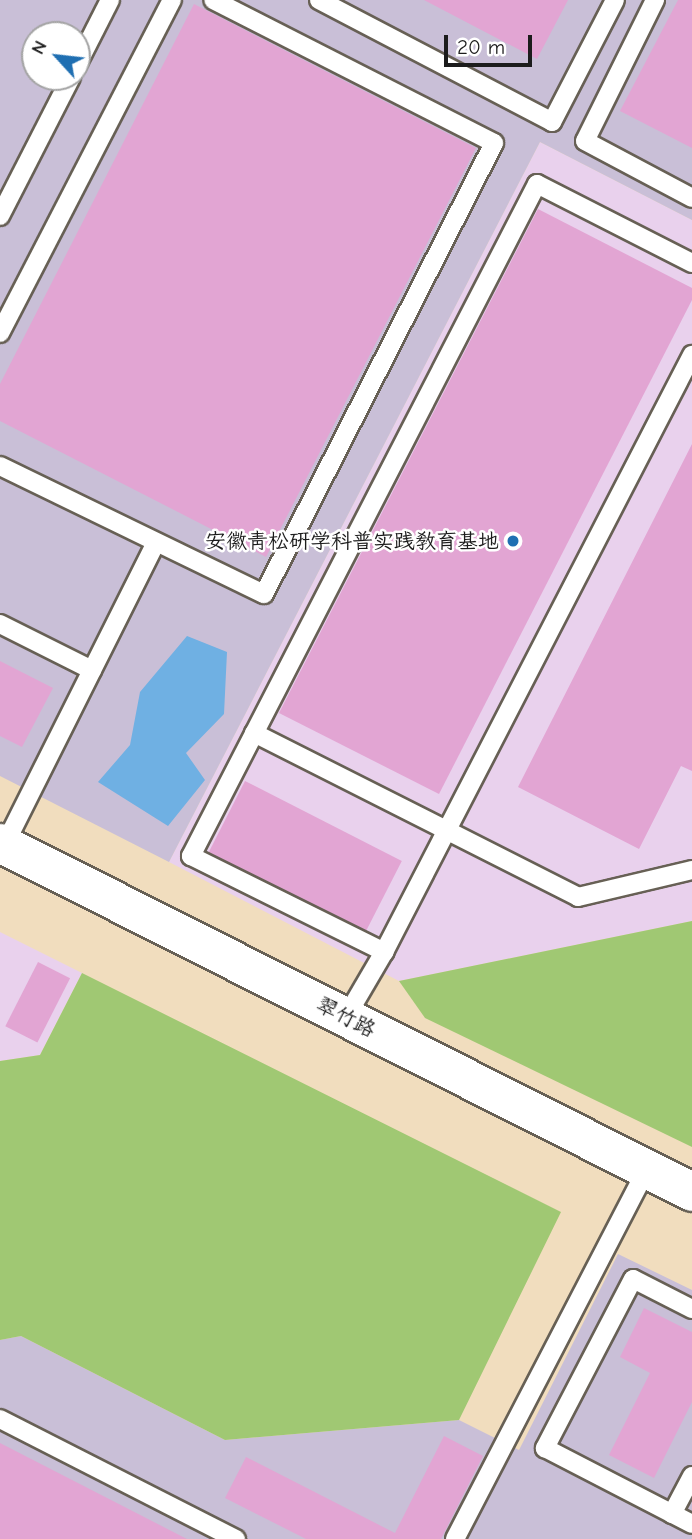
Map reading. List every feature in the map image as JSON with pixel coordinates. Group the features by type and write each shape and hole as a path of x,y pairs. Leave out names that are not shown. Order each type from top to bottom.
{"street":[{"name":"翠竹路","path":"2,848 346,1017 692,1192"}],"lane":[{"path":"91,37 110,0"},
{"path":"0,333 172,0"},
{"path":"0,466 264,594 494,143 214,0"},
{"path":"318,0 552,122 615,0"},
{"path":"655,0 585,141 692,198"},
{"path":"0,216 64,91"},
{"path":"384,952 191,856 537,184 692,263"},
{"path":"346,1017 384,952 692,355"},
{"path":"2,848 156,543"},
{"path":"0,624 92,670"},
{"path":"254,733 578,897 692,870"},
{"path":"455,1539 647,1169"},
{"path":"692,1309 633,1279 545,1448 692,1524"},
{"path":"0,1419 236,1539"},
{"path":"672,1514 692,1476"}],"shaded area":[{"path":"0,0 692,0 692,220 540,142 169,862 0,776"},
{"name":"安徽青松研学科普实践教育基地","path":"540,142 692,220 692,921 399,981 169,862"},
{"path":"0,932 82,973 40,1055 0,1061"},
{"path":"618,1254 692,1290 692,1539 0,1539 0,1340 21,1336 225,1440 459,1420 519,1450"}],"green space":[{"path":"692,921 692,1147 425,1018 399,981"},
{"path":"82,973 561,1212 459,1420 225,1440 21,1336 0,1340 0,1061 40,1055"}],"water":[{"path":"187,636 227,652 224,714 186,753 205,780 168,826 98,782 130,745 140,692"}],"building":[{"path":"424,0 568,0 537,59"},
{"path":"678,0 692,0 692,148 620,111"},
{"path":"194,4 476,148 266,557 0,421 0,384"},
{"path":"538,209 692,288 692,300 439,794 279,713"},
{"path":"692,444 692,771 681,766 639,849 518,787"},
{"path":"0,661 53,688 22,747 0,736"},
{"path":"245,781 402,861 364,935 207,855"},
{"path":"38,962 70,978 37,1042 5,1026"},
{"path":"644,1308 692,1332 692,1402 654,1478 609,1455 650,1373 620,1357"},
{"path":"444,1436 483,1456 441,1539 306,1539 225,1498 246,1457 395,1533"},
{"path":"0,1443 187,1539 0,1539"}],"place":[{"name":"安徽青松研学科普实践教育基地","path":"513,541"}]}
